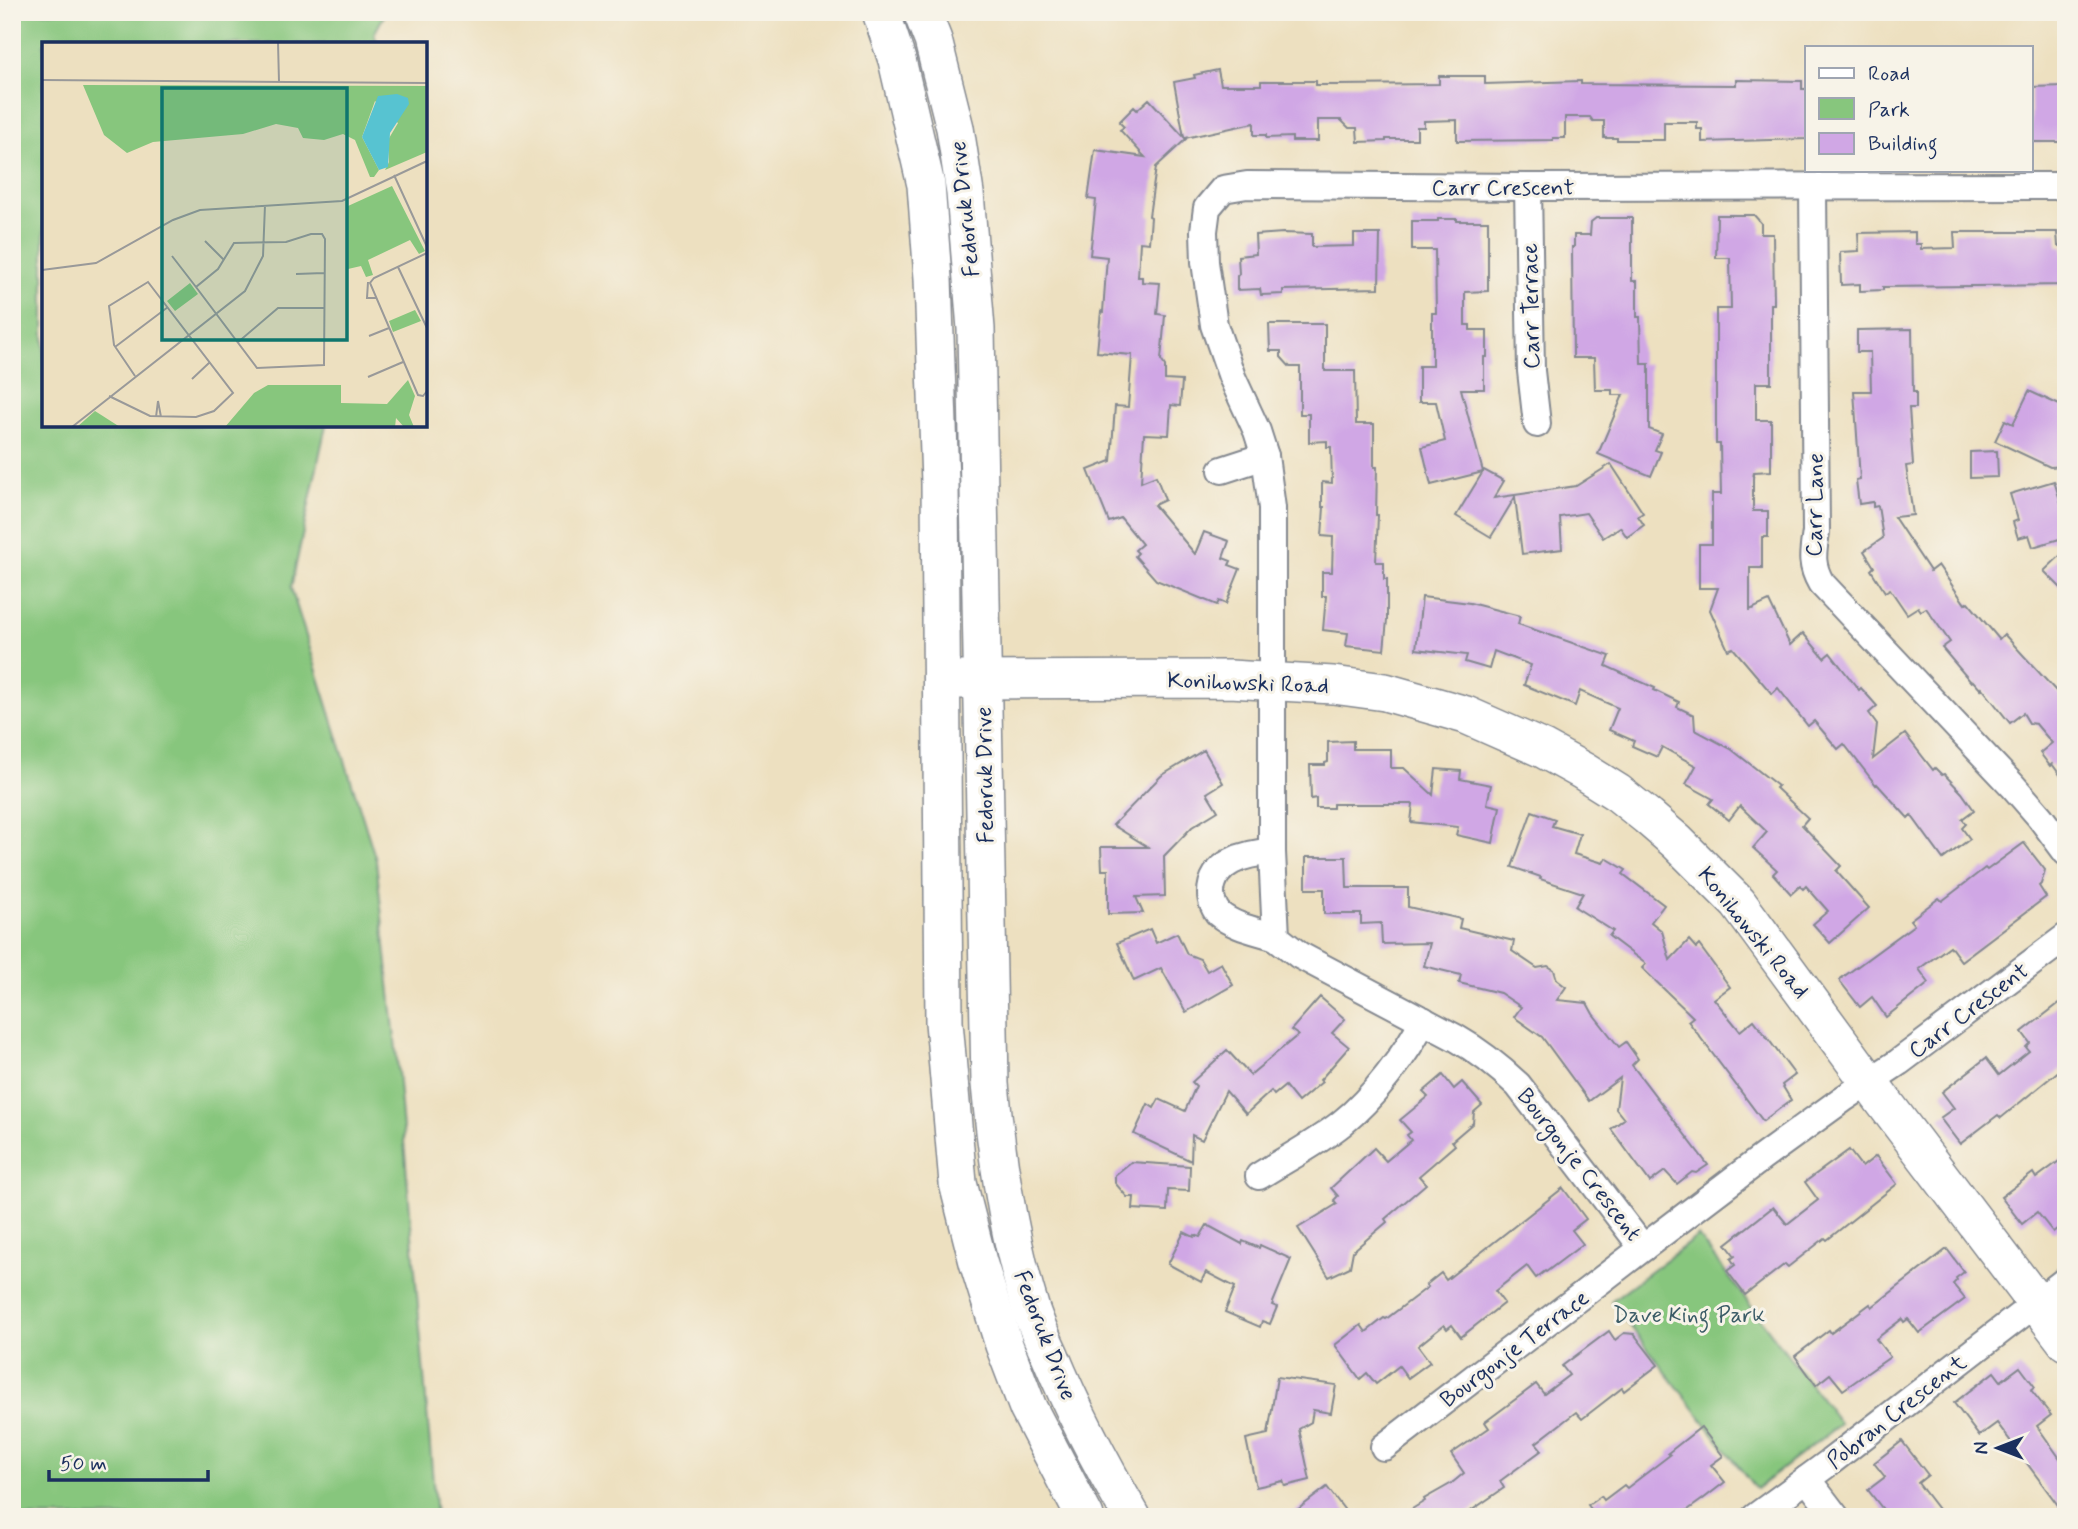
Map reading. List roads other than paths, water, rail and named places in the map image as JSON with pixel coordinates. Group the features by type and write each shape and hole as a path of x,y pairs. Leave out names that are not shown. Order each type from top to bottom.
{"main road":[{"name":"Fedoruk Drive","path":"881,12 897,60 926,185 933,278 940,469 944,1022 958,1183 978,1262 1004,1345 1028,1408 1085,1517"},
{"name":"Fedoruk Drive","path":"922,12 933,40 955,128 965,193 976,329 990,1084 996,1151 1007,1213 1032,1313 1088,1438 1132,1517"},
{"name":"Konihowski Road","path":"942,680 1230,678 1333,685 1385,692 1454,712 1543,749 1583,771 1618,793 1677,842 1738,904 2066,1342"}],"street":[{"name":"Carr Crescent","path":"1273,682 1273,518 1265,456 1257,431 1222,352 1208,295 1205,220 1207,208 1223,189 1247,185 2066,186"},
{"name":"Carr Terrace","path":"1528,187 1531,371 1537,424"},
{"name":"Carr Lane","path":"1813,187 1814,569 1821,583 2013,786 2066,852"},
{"path":"1222,470 1265,456"},
{"path":"1273,682 1272,852 1276,937"},
{"name":"Bourgonje Crescent","path":"1272,852 1238,858 1223,867 1212,882 1211,898 1217,912 1230,921 1276,937 1299,955 1479,1052 1518,1085 1643,1248 1783,1143 1871,1082"},
{"name":"Carr Crescent","path":"1871,1082 2066,937"},
{"path":"1259,1176 1340,1125 1360,1108 1415,1037 1423,1020"},
{"name":"Bourgonje Terrace","path":"1384,1447 1643,1248"},
{"name":"Pobran Crescent","path":"1755,1517 2066,1280"},
{"path":"1807,1479 1836,1517"}],"park label":[{"name":"Dave King Park","path":"1689,1314"}]}
